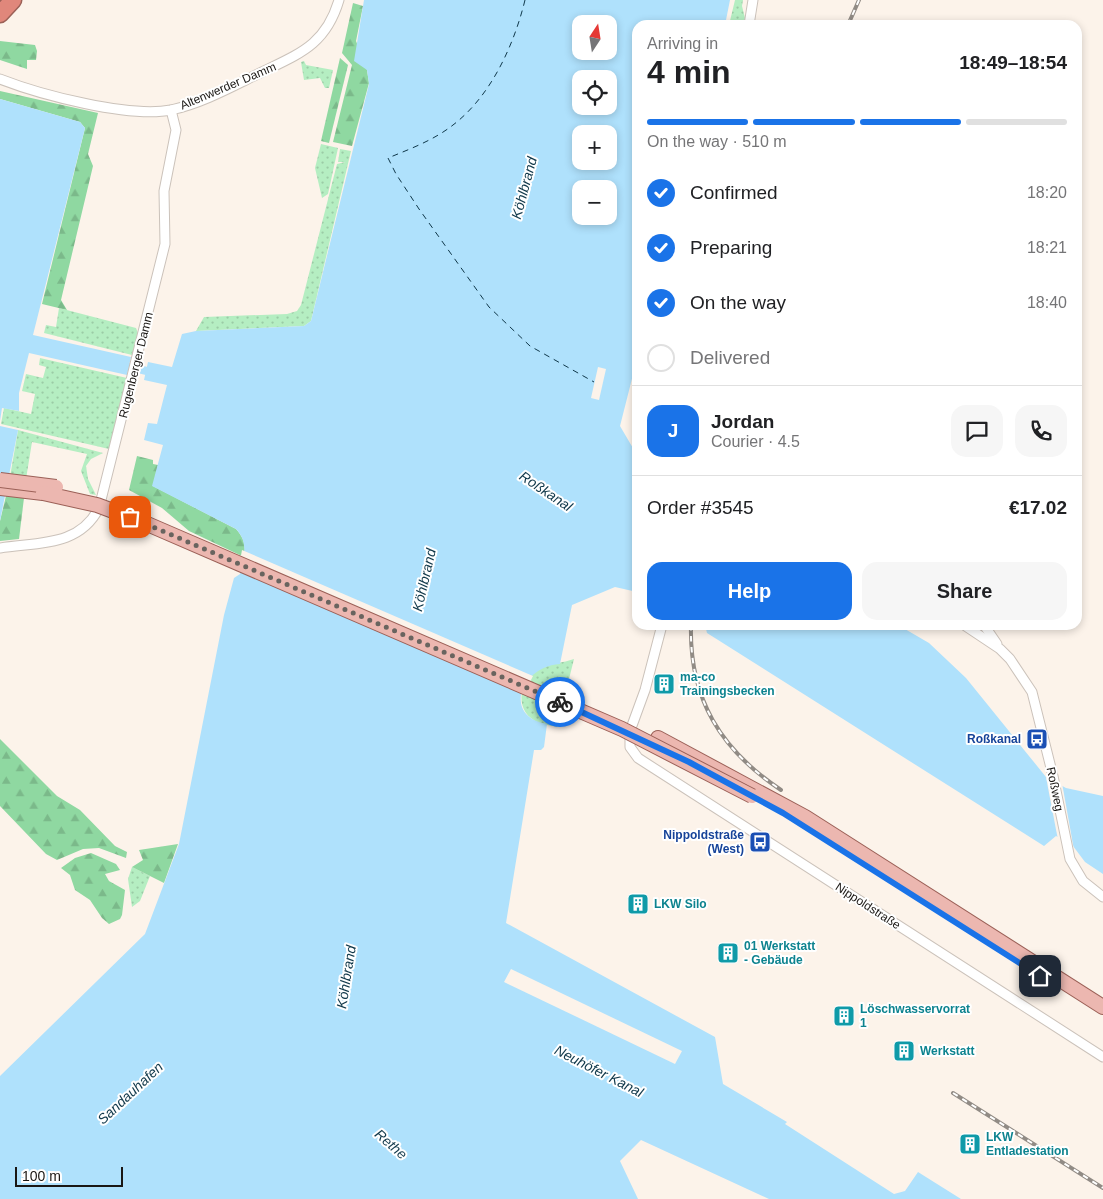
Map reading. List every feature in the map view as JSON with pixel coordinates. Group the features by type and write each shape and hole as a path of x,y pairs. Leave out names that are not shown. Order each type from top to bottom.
{"highway":[{"path":"0,14 14,0"}],"main road":[{"path":"0,480 67,489 141,513 626,722 724,772 805,818 1103,1007"},
{"path":"0,488 62,496 130,517 656,745 808,828 1103,1016"}],"street":[{"name":"Altenwerder Damm","path":"0,79 30,89 112,108 140,112 171,110 224,90 304,51 326,31 339,0"},
{"path":"750,20 753,0"},
{"name":"Rugenberger Damm","path":"0,548 58,541 74,536 94,518 102,497 132,382 165,244 164,191 176,130 171,110"},
{"name":"Nippoldstraße","path":"661,630 645,690 631,726 630,747 634,754 1103,1057"},
{"name":"Roßweg","path":"972,630 1000,649"},
{"name":"Roßweg","path":"977,630 984,638"},
{"name":"Roßweg","path":"987,630 1000,649 1018,668 1032,692 1053,776 1067,847 1078,874 1092,890 1103,897"}],"green space":[{"path":"735,0 743,0 744,20 730,20"},
{"path":"353,3 363,6 356,41 367,70 369,83 352,146 333,142 352,65 342,53"},
{"path":"0,41 35,45 37,51 36,60 27,60 27,69 0,60"},
{"path":"340,58 348,65 329,143 321,141"},
{"path":"304,61 306,65 333,70 329,88 325,88 320,78 304,80 301,62"},
{"path":"0,91 98,113 88,154 93,166 61,300 67,310 42,304 85,128 80,122 0,99"},
{"path":"321,144 338,148 328,194 322,198 315,168"},
{"path":"340,149 351,151 311,321 304,326 196,331 204,317 287,314 297,311 301,305 337,164 345,162 338,162"},
{"path":"59,308 136,328 138,333 132,355 44,333 46,325 56,327"},
{"path":"40,358 127,378 109,449 1,424 4,408 31,414 35,394 22,391 26,374 43,378 46,367 39,365"},
{"path":"18,430 103,453 91,459 86,466 88,479 96,495 90,494 81,471 87,454 32,442 26,479 10,477"},
{"path":"137,456 153,460 153,464 158,465 153,486 236,529 244,542 244,557 189,531 162,508 129,490"},
{"path":"6,496 24,498 19,539 0,541 0,521"},
{"path":"574,659 557,727 535,721 524,709 522,701 522,693 528,679 545,666"},
{"path":"0,739 57,796 80,810 115,846 127,852 126,858 99,848 83,849 57,860 46,854 0,806"},
{"path":"178,844 164,883 132,867 143,860 139,850"},
{"path":"91,853 116,864 120,870 105,874 109,881 125,890 122,915 120,919 109,924 102,918 90,900 75,890 70,875 61,868 75,858"},
{"path":"132,867 150,876 140,901 132,907 128,879"}],"water":[{"path":"364,0 730,0 726,20 632,20 632,379 620,426 632,446 632,591 615,587 572,605 560,664 546,667 534,674 526,682 522,692 521,703 525,712 533,720 547,724 544,747 541,750 534,750 506,923 715,1037 723,1084 787,1122 785,1124 894,1194 905,1191 918,1172 961,1199 769,1199 641,1140 620,1161 638,1199 0,1199 0,1076 145,934 179,844 224,615 234,578 240,574 244,556 243,539 236,529 152,486 163,445 144,440 148,423 157,424 167,385 144,380 148,362 172,367 182,334 196,331 304,326 311,321 369,84 367,70 354,61"},
{"path":"0,99 80,122 85,128 33,335 131,357 127,375 29,353 19,393 19,411 2,408 0,421"},
{"path":"0,426 18,430 0,521"},
{"path":"706,630 907,630 929,643 966,678 1046,777 1066,788 1103,796 1103,874 1085,862 1073,846 1056,836 1044,846 707,633"}],"pier":[{"path":"598,367 606,369 599,400 591,398"},
{"path":"242,550 533,676 524,694 238,571"},
{"path":"1045,772 1062,783 1074,850 1058,840"},
{"path":"511,969 682,1051 675,1064 504,982"}],"waterway":[{"path":"130,367 155,373"}],"ferry route":[{"path":"525,0 507,52 490,85 479,100 467,113 446,130 422,144 388,158 419,209 489,307 530,346 594,382"}],"railway":[{"path":"850,20 859,0"},
{"path":"691,630 696,676 703,699 713,720 741,758 781,790"},
{"path":"953,1093 1103,1188"}],"way so far":[{"path":"130,517 560,702"}],"place":[{"name":"ma-co Trainingsbecken","path":"664,684"},
{"name":"Roßkanal","path":"1037,739"},
{"name":"Nippoldstraße (West)","path":"760,842"},
{"name":"LKW Silo","path":"638,904"},
{"name":"01 Werkstatt - Gebäude","path":"728,953"},
{"name":"Löschwasservorrat 1","path":"844,1016"},
{"name":"Werkstatt","path":"904,1051"},
{"name":"LKW Entladestation","path":"970,1144"}],"route":[{"path":"560,702 656,745 721,778 783,813 1040,976"}],"water label":[{"name":"Köhlbrand","path":"524,188"},
{"name":"Köhlbrand","path":"424,580"},
{"name":"Köhlbrand","path":"346,977"},
{"name":"Neuhöfer Kanal","path":"599,1071"},
{"name":"Sandauhafen","path":"130,1093"},
{"name":"Rethe","path":"391,1144"}]}
